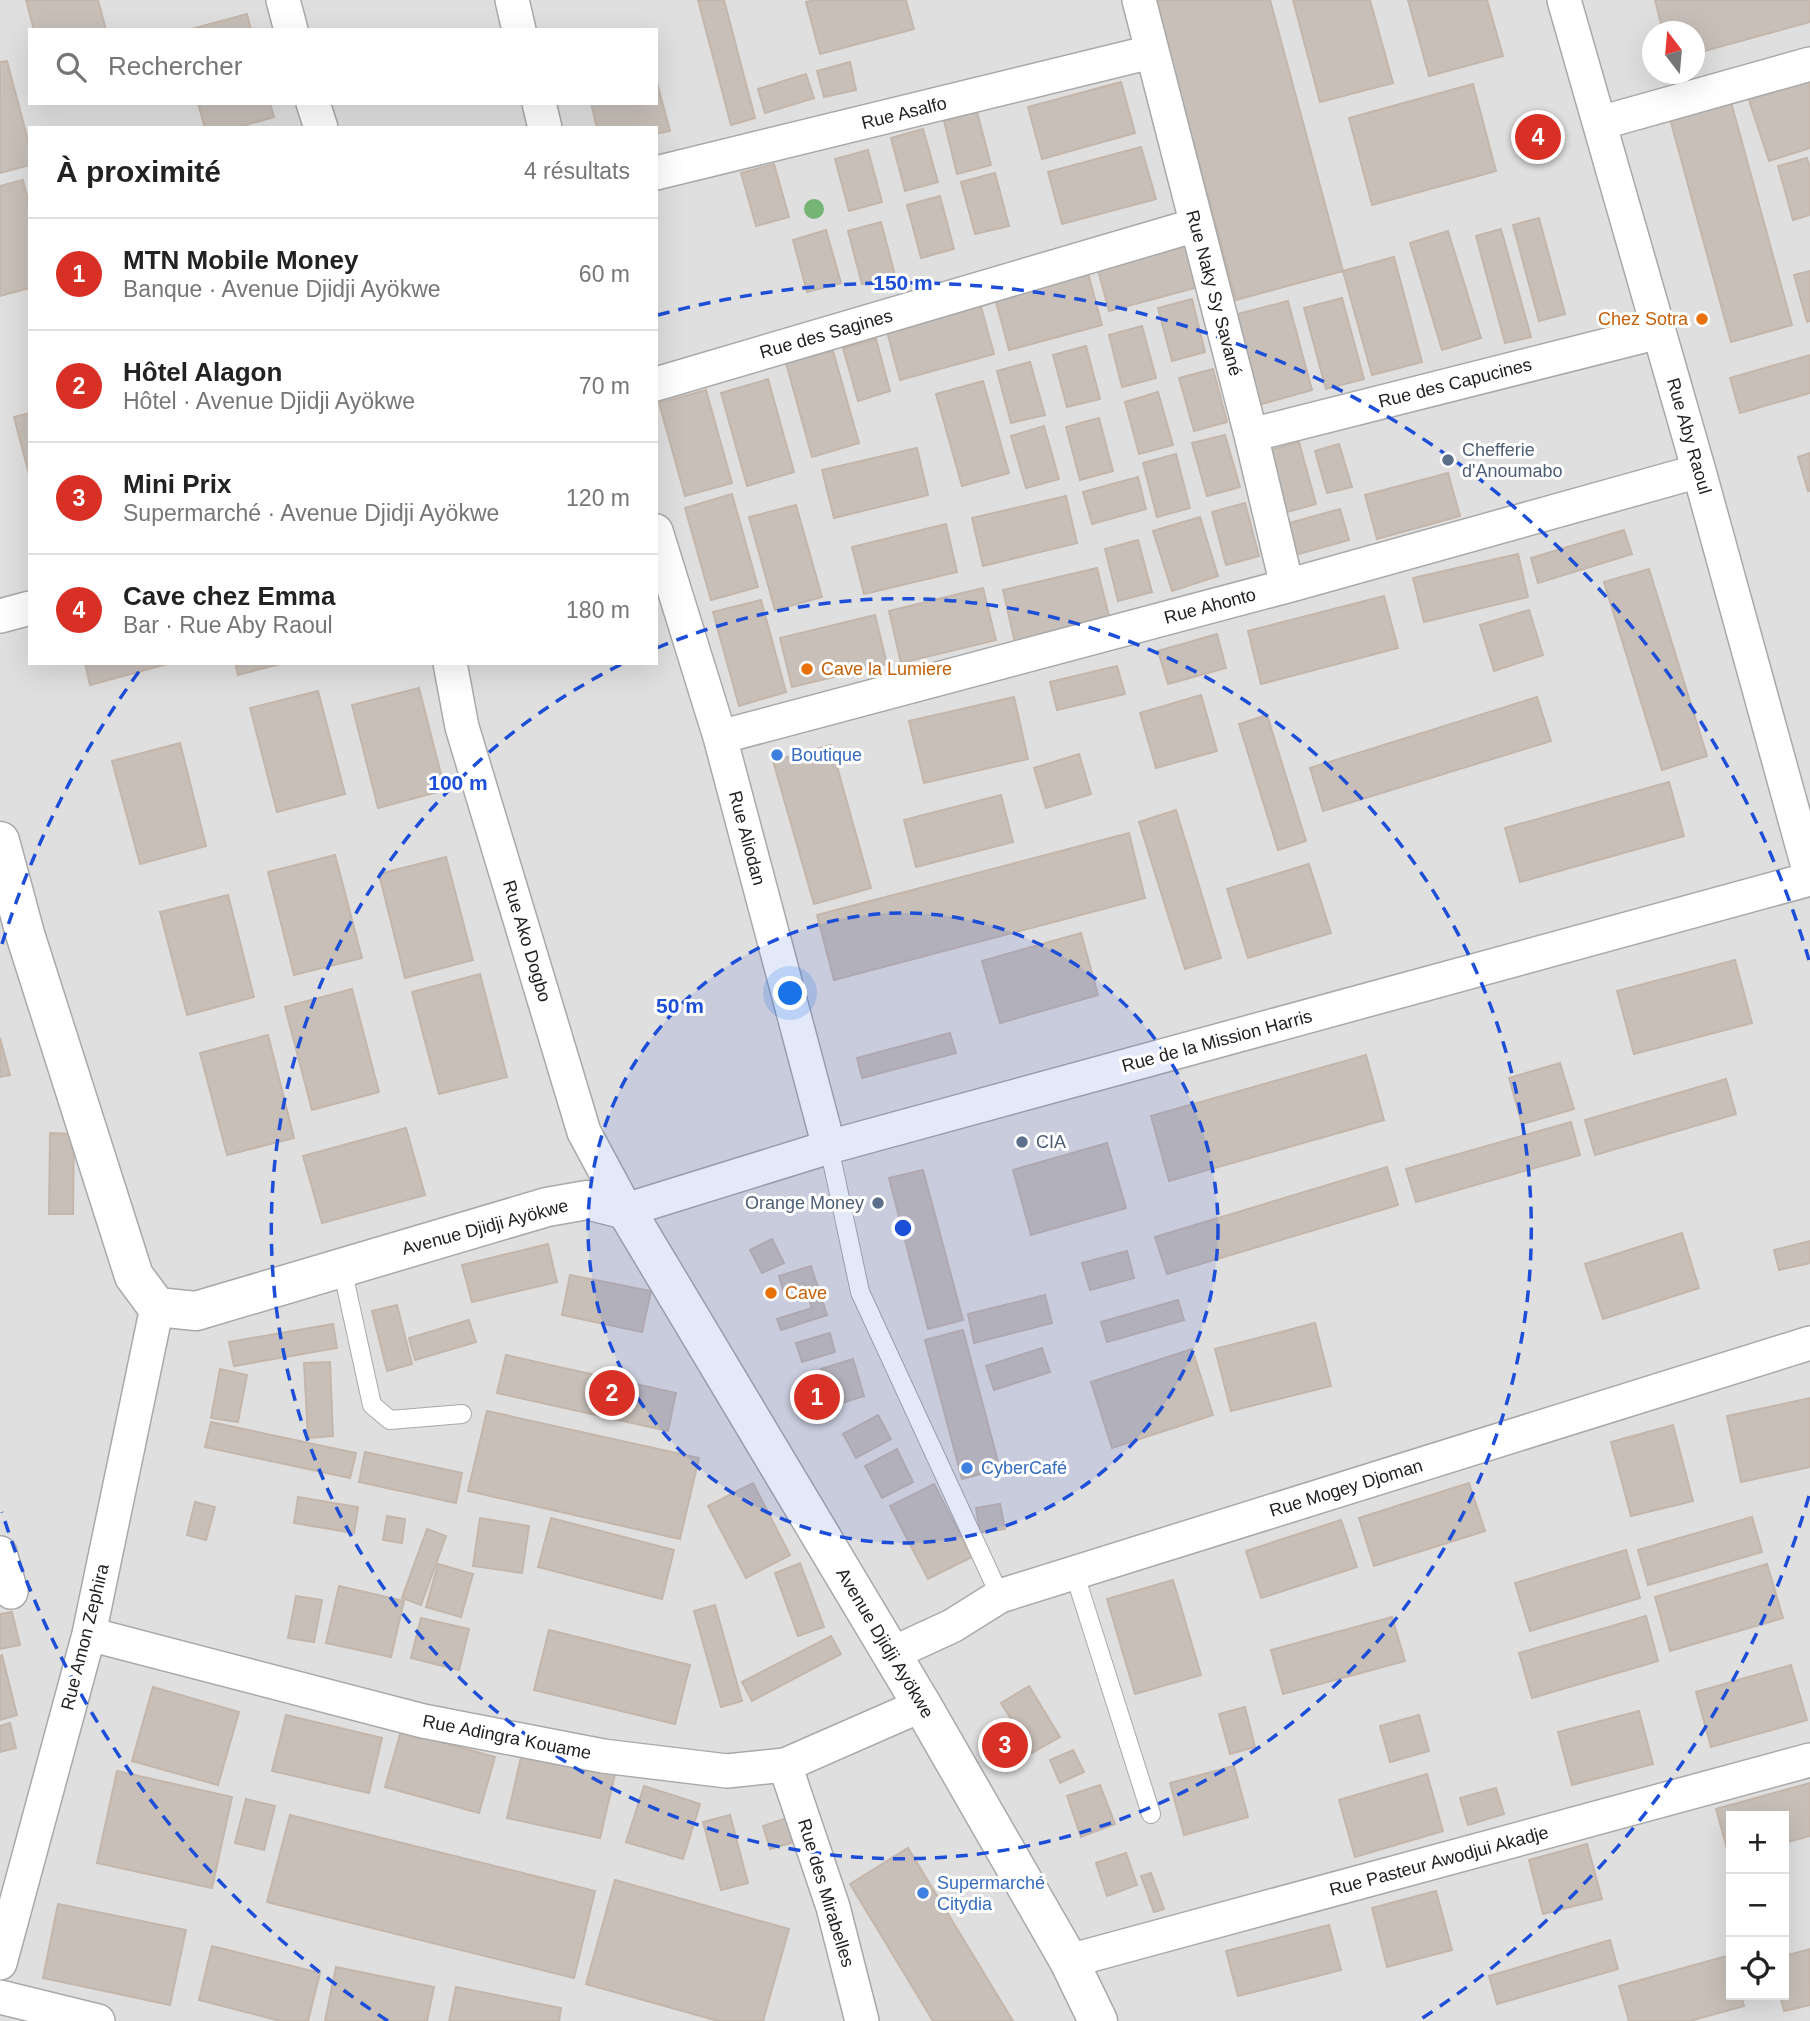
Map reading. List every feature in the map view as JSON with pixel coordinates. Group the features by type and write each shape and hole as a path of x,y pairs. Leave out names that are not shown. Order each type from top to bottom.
{"street":[{"path":"283,0 291,28"},
{"path":"512,0 519,28"},
{"name":"Rue Naky Sy Savané","path":"1139,0 1287,586"},
{"name":"Rue Aby Raoul","path":"1564,0 1699,471 1810,877"},
{"name":"Rue Asalfo","path":"658,173 1151,52"},
{"path":"1600,124 1810,64"},
{"path":"314,105 320,126"},
{"path":"539,105 545,126"},
{"name":"Rue des Sagines","path":"658,383 1196,225"},
{"name":"Rue des Capucines","path":"1251,435 1660,332"},
{"name":"Rue Ahonto","path":"720,737 1287,586 1699,471"},
{"name":"Rue Aliodan","path":"658,537 720,737 830,1147"},
{"path":"0,616 28,609"},
{"name":"Rue Ako Dogbo","path":"450,665 462,727 584,1132 626,1210"},
{"path":"0,842 13,937 134,1276 157,1307"},
{"name":"Rue de la Mission Harris","path":"626,1210 830,1147 1810,877"},
{"name":"Avenue Djidji Ayökwe","path":"157,1307 197,1311 547,1207 587,1200 626,1210 922,1704 1069,1961 1098,2021"},
{"name":"Rue Amon Zephira","path":"0,1963 89,1634 157,1307"},
{"name":"Rue Mogey Djoman","path":"891,1654 951,1626 1000,1596 1810,1343"},
{"path":"0,1553 11,1592"},
{"name":"Rue Adingra Kouame","path":"89,1634 423,1721 603,1756 727,1771 785,1765 922,1704"},
{"name":"Rue Pasteur Awodjui Akadje","path":"1069,1961 1810,1760"},
{"name":"Rue des Mirabelles","path":"785,1765 833,1908 857,1992 862,2021"},
{"path":"0,1997 98,2021"}],"lane":[{"path":"830,1147 860,1292 1000,1596"},
{"path":"342,1268 372,1405 390,1420 462,1414"},
{"path":"1074,1572 1151,1814"}],"shaded area":[{"path":"0,0 1810,0 1810,2021 0,2021"}],"building":[{"path":"26,0 98,0 105,28 33,28"},
{"path":"698,0 724,0 755,118 731,125"},
{"path":"906,0 914,29 820,54 806,2"},
{"path":"1155,0 1270,0 1343,271 1236,300"},
{"path":"1293,0 1370,0 1393,83 1320,102"},
{"path":"1408,0 1487,0 1503,56 1429,76"},
{"path":"1655,0 1810,0 1810,22 1705,51 1705,21 1660,21"},
{"path":"247,14 250,28 195,28"},
{"path":"7,61 28,140 28,166 0,173 0,62"},
{"path":"850,62 856,90 824,97 817,71"},
{"path":"806,74 814,98 765,113 758,89"},
{"path":"1810,77 1810,148 1769,161 1748,97"},
{"path":"1121,82 1135,133 1042,159 1028,107"},
{"path":"1473,84 1496,171 1372,205 1349,118"},
{"path":"658,86 670,131 658,134 658,126 597,126 591,105 658,105"},
{"path":"1731,102 1792,325 1731,342 1670,119"},
{"path":"199,105 271,105 274,117 242,126 204,126"},
{"path":"977,112 991,165 957,174 944,121"},
{"path":"923,129 938,182 905,191 891,138"},
{"path":"1141,147 1156,199 1062,224 1048,172"},
{"path":"868,150 882,202 849,211 835,159"},
{"path":"1807,158 1810,168 1810,215 1793,220 1778,166"},
{"path":"774,164 789,217 756,226 741,173"},
{"path":"995,173 1009,226 975,234 961,182"},
{"path":"23,180 28,200 28,289 0,296 0,186"},
{"path":"940,196 954,249 921,258 907,205"},
{"path":"1539,218 1565,314 1539,321 1513,225"},
{"path":"881,222 895,275 862,284 848,231"},
{"path":"1501,229 1531,337 1505,343 1476,236"},
{"path":"826,230 841,283 807,292 793,240"},
{"path":"1448,231 1481,338 1442,350 1410,243"},
{"path":"1188,234 1202,286 1109,311 1095,259"},
{"path":"1394,257 1422,362 1372,375 1343,271"},
{"path":"1810,271 1810,321 1807,322 1794,275"},
{"path":"1088,273 1102,325 1009,350 995,298"},
{"path":"1342,298 1364,379 1326,389 1304,308"},
{"path":"1192,299 1205,352 1172,361 1158,308"},
{"path":"1288,301 1312,390 1258,405 1234,315"},
{"path":"980,303 994,354 900,380 886,328"},
{"path":"1142,326 1156,378 1122,387 1109,335"},
{"path":"876,339 890,391 858,401 843,348"},
{"path":"1086,346 1100,399 1067,407 1053,355"},
{"path":"833,351 859,443 812,457 786,363"},
{"path":"1810,355 1810,393 1740,413 1730,378"},
{"path":"1030,362 1045,415 1011,423 997,371"},
{"path":"1213,369 1227,422 1194,431 1179,378"},
{"path":"768,379 794,472 747,486 721,393"},
{"path":"983,381 1009,473 962,486 936,394"},
{"path":"706,390 732,483 685,496 659,403"},
{"path":"1158,392 1173,445 1139,454 1125,402"},
{"path":"28,414 28,470 14,417"},
{"path":"1099,418 1113,471 1080,480 1066,427"},
{"path":"1044,426 1059,479 1026,488 1011,436"},
{"path":"1225,435 1240,487 1207,496 1192,443"},
{"path":"1299,442 1316,504 1287,512 1270,450"},
{"path":"1339,444 1352,487 1327,493 1315,451"},
{"path":"917,448 928,495 834,518 822,470"},
{"path":"1810,453 1810,491 1808,491 1798,457"},
{"path":"1176,454 1190,508 1157,517 1143,463"},
{"path":"1448,473 1460,516 1377,539 1365,495"},
{"path":"1138,477 1146,509 1092,524 1083,492"},
{"path":"732,494 758,587 711,600 685,508"},
{"path":"1066,496 1077,543 983,566 972,518"},
{"path":"1245,503 1259,556 1226,565 1212,512"},
{"path":"796,505 822,597 775,610 749,517"},
{"path":"1340,509 1349,540 1295,555 1286,524"},
{"path":"1200,517 1218,576 1172,591 1153,531"},
{"path":"946,524 957,572 864,594 852,547"},
{"path":"1624,530 1632,554 1538,583 1531,558"},
{"path":"1138,540 1152,592 1118,601 1105,549"},
{"path":"1518,554 1528,597 1424,622 1413,578"},
{"path":"1097,568 1110,620 1015,643 1003,590"},
{"path":"1649,569 1707,756 1662,770 1604,582"},
{"path":"983,588 996,640 901,663 889,611"},
{"path":"1384,596 1398,648 1261,684 1248,631"},
{"path":"761,600 786,692 739,706 713,612"},
{"path":"1529,610 1543,655 1494,671 1480,625"},
{"path":"875,615 887,664 792,687 780,638"},
{"path":"1217,634 1226,668 1168,684 1158,651"},
{"path":"85,665 164,665 90,685"},
{"path":"236,665 276,665 238,675"},
{"path":"1117,666 1125,694 1057,710 1050,682"},
{"path":"419,688 445,790 378,808 352,705"},
{"path":"318,691 345,794 277,812 250,708"},
{"path":"1201,695 1217,751 1156,768 1140,713"},
{"path":"1014,697 1028,759 924,783 909,721"},
{"path":"1537,697 1551,741 1323,811 1310,768"},
{"path":"1267,715 1306,841 1278,850 1239,724"},
{"path":"180,743 206,846 140,864 112,761"},
{"path":"831,745 871,888 814,904 773,761"},
{"path":"1079,754 1091,794 1046,808 1034,768"},
{"path":"1669,782 1684,836 1520,882 1505,828"},
{"path":"1001,795 1013,842 916,867 904,820"},
{"path":"1176,810 1221,958 1185,969 1139,822"},
{"path":"1129,833 1145,898 834,980 817,915"},
{"path":"335,855 362,958 294,975 268,872"},
{"path":"446,857 473,960 405,978 379,874"},
{"path":"1309,864 1331,933 1248,958 1227,889"},
{"path":"228,895 254,997 187,1015 160,912"},
{"path":"1081,933 1098,995 1000,1023 982,961"},
{"path":"1735,960 1752,1023 1634,1054 1617,991"},
{"path":"480,974 507,1077 439,1094 412,992"},
{"path":"352,989 379,1092 312,1110 285,1007"},
{"path":"950,1033 956,1053 862,1078 857,1058"},
{"path":"268,1035 294,1138 227,1155 200,1053"},
{"path":"0,1038 10,1075 0,1077"},
{"path":"1366,1055 1384,1120 1169,1181 1151,1116"},
{"path":"1560,1063 1574,1109 1522,1124 1509,1078"},
{"path":"1726,1079 1736,1114 1595,1155 1585,1120"},
{"path":"1571,1122 1580,1155 1416,1202 1406,1169"},
{"path":"406,1128 425,1195 322,1223 303,1156"},
{"path":"50,1133 74,1134 73,1214 49,1214"},
{"path":"1107,1143 1126,1208 1031,1235 1013,1170"},
{"path":"1387,1167 1398,1205 1167,1274 1155,1237"},
{"path":"923,1170 963,1320 928,1329 889,1178"},
{"path":"1682,1233 1699,1288 1603,1319 1585,1264"},
{"path":"772,1239 784,1263 762,1273 750,1250"},
{"path":"1810,1241 1810,1263 1779,1270 1774,1250"},
{"path":"548,1244 557,1282 472,1302 462,1265"},
{"path":"1127,1251 1134,1278 1090,1290 1082,1263"},
{"path":"811,1266 827,1315 781,1330 777,1319 812,1308 804,1283 783,1290 779,1276"},
{"path":"570,1275 651,1291 642,1332 562,1315"},
{"path":"1045,1295 1052,1323 974,1343 968,1314"},
{"path":"1178,1300 1184,1320 1107,1342 1101,1322"},
{"path":"397,1305 412,1364 387,1371 372,1311"},
{"path":"469,1320 476,1342 415,1360 409,1338"},
{"path":"1315,1323 1331,1386 1231,1411 1215,1349"},
{"path":"333,1324 337,1348 234,1366 229,1342"},
{"path":"963,1330 1000,1469 962,1479 925,1340"},
{"path":"830,1333 835,1352 802,1362 796,1343"},
{"path":"1042,1348 1050,1372 994,1390 986,1366"},
{"path":"1192,1349 1213,1415 1112,1448 1091,1382"},
{"path":"506,1355 676,1393 668,1431 497,1393"},
{"path":"853,1359 864,1396 832,1406 821,1369"},
{"path":"330,1362 333,1436 308,1438 304,1363"},
{"path":"220,1369 247,1375 238,1422 211,1418"},
{"path":"1810,1398 1810,1467 1741,1482 1727,1416"},
{"path":"487,1411 699,1458 680,1539 468,1491"},
{"path":"878,1415 891,1439 856,1458 843,1434"},
{"path":"211,1422 356,1453 350,1478 205,1447"},
{"path":"1673,1425 1693,1501 1631,1516 1611,1442"},
{"path":"897,1449 913,1482 882,1498 865,1466"},
{"path":"365,1452 462,1473 456,1503 359,1482"},
{"path":"753,1483 790,1555 746,1578 708,1506"},
{"path":"1469,1483 1485,1531 1374,1566 1359,1518"},
{"path":"934,1484 972,1557 928,1579 890,1506"},
{"path":"298,1497 358,1507 354,1533 294,1523"},
{"path":"195,1502 215,1507 206,1540 187,1535"},
{"path":"1000,1504 1005,1529 980,1533 976,1508"},
{"path":"387,1516 405,1519 402,1543 383,1540"},
{"path":"1752,1517 1762,1552 1648,1585 1638,1550"},
{"path":"480,1518 529,1526 522,1573 473,1566"},
{"path":"551,1518 674,1550 662,1599 538,1567"},
{"path":"1341,1520 1357,1567 1261,1598 1246,1551"},
{"path":"427,1529 446,1536 421,1605 402,1598"},
{"path":"1626,1550 1640,1598 1530,1631 1515,1583"},
{"path":"800,1563 824,1627 798,1636 775,1573"},
{"path":"438,1564 473,1574 461,1617 426,1607"},
{"path":"1767,1564 1783,1618 1670,1651 1655,1597"},
{"path":"1173,1580 1201,1675 1135,1694 1107,1599"},
{"path":"339,1586 404,1601 391,1657 326,1643"},
{"path":"296,1596 322,1600 314,1642 288,1638"},
{"path":"715,1605 742,1701 721,1707 694,1611"},
{"path":"12,1612 20,1645 0,1649 0,1614"},
{"path":"1646,1616 1658,1661 1532,1698 1519,1653"},
{"path":"1392,1617 1405,1661 1283,1694 1271,1650"},
{"path":"421,1618 469,1629 459,1670 411,1658"},
{"path":"549,1630 690,1665 675,1724 534,1690"},
{"path":"831,1636 841,1654 752,1701 742,1682"},
{"path":"2,1655 17,1715 0,1720 0,1656"},
{"path":"1791,1665 1807,1720 1711,1747 1696,1692"},
{"path":"1029,1686 1060,1737 1032,1753 1001,1703"},
{"path":"153,1687 239,1712 218,1785 132,1761"},
{"path":"1245,1707 1255,1747 1230,1754 1219,1714"},
{"path":"1639,1711 1653,1764 1572,1785 1558,1732"},
{"path":"286,1715 382,1738 369,1793 272,1771"},
{"path":"1419,1715 1429,1751 1390,1762 1380,1726"},
{"path":"10,1723 16,1748 0,1752 0,1726"},
{"path":"401,1731 495,1757 479,1813 385,1787"},
{"path":"1073,1750 1084,1772 1060,1783 1050,1760"},
{"path":"522,1753 615,1774 600,1838 507,1818"},
{"path":"1234,1766 1248,1817 1184,1835 1170,1783"},
{"path":"117,1771 232,1797 212,1888 97,1863"},
{"path":"1427,1774 1443,1831 1355,1857 1339,1800"},
{"path":"1810,1783 1810,1836 1789,1842 1789,1811 1726,1811 1726,1845 1716,1809"},
{"path":"1100,1785 1115,1824 1081,1837 1067,1796"},
{"path":"644,1786 700,1804 683,1859 626,1842"},
{"path":"1496,1788 1504,1814 1468,1825 1460,1798"},
{"path":"246,1799 275,1806 264,1850 235,1843"},
{"path":"290,1815 595,1891 574,1978 267,1902"},
{"path":"730,1815 748,1883 721,1890 703,1822"},
{"path":"796,1815 804,1839 770,1849 763,1826"},
{"path":"1587,1844 1602,1899 1543,1914 1529,1860"},
{"path":"908,1848 1013,2021 933,2021 850,1884"},
{"path":"1126,1853 1137,1885 1107,1896 1096,1863"},
{"path":"1151,1873 1164,1909 1154,1912 1141,1876"},
{"path":"615,1880 789,1929 763,2021 718,2021 586,1984"},
{"path":"1436,1891 1452,1950 1387,1967 1372,1908"},
{"path":"58,1904 186,1930 170,2005 43,1978"},
{"path":"1329,1925 1341,1970 1238,1996 1226,1951"},
{"path":"1610,1940 1618,1969 1497,2004 1489,1976"},
{"path":"212,1946 320,1973 308,2021 280,2021 199,2000"},
{"path":"1810,1949 1810,2005 1784,2011 1781,2000 1789,2000 1789,1955"},
{"path":"1726,1956 1726,2000 1742,2000 1744,2006 1690,2021 1629,2021 1619,1986"},
{"path":"336,1967 434,1987 427,2021 325,2021"},
{"path":"456,1987 561,2008 559,2021 449,2021"}],"place":[{"name":"Cave chez Emma","path":"1538,137"},
{"name":"Chez Sotra","path":"1702,319"},
{"name":"Chefferie d'Anoumabo","path":"1448,460"},
{"name":"Cave la Lumiere","path":"807,669"},
{"name":"Boutique","path":"777,755"},
{"name":"CIA","path":"1022,1142"},
{"name":"Orange Money","path":"878,1203"},
{"name":"Cave","path":"771,1293"},
{"name":"Hôtel Alagon","path":"612,1393"},
{"name":"MTN Mobile Money","path":"817,1397"},
{"name":"CyberCafé","path":"967,1468"},
{"name":"Mini Prix","path":"1005,1745"},
{"name":"Supermarché Citydia","path":"923,1893"}]}
